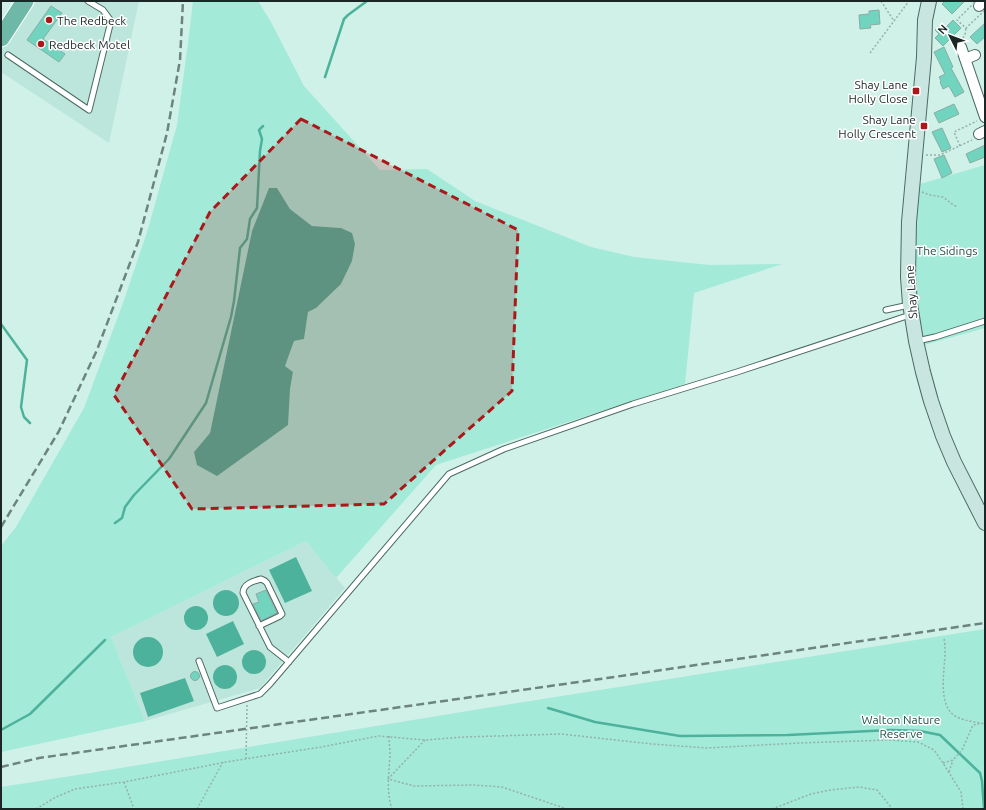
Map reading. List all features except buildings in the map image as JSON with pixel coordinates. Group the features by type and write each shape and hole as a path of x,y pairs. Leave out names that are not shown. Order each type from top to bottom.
{"highway":[{"path":"1,38 25,1"}],"main road":[{"name":"Shay Lane","path":"929,1 925,20 924,57 909,222 908,277 910,310 931,401 943,436 954,462 985,523"}],"street":[{"path":"961,47 985,117"},
{"path":"965,59 975,55"}],"lane":[{"path":"8,55 89,110 111,21 103,10 88,1"},
{"path":"886,310 910,310"},
{"path":"200,661 217,708 260,694 449,474 504,449 633,404 737,372 910,310"},
{"path":"916,341 985,321"},
{"path":"259,626 282,614 267,583 261,579 245,586 242,590 243,593 259,626 270,647 289,662"}],"path":[{"path":"881,1 894,21"},
{"path":"870,53 909,1"},
{"path":"975,2 982,3 984,11 966,28 957,20 975,2"},
{"path":"960,146 954,132 985,117"},
{"path":"915,154 940,155 980,137 982,132"},
{"path":"913,186 930,196 943,197 958,208"},
{"path":"944,639 945,650 943,690 946,704 953,715 963,720 985,724"},
{"path":"246,759 248,698"},
{"path":"949,772 953,760 962,750 973,726 980,723"},
{"path":"36,809 56,797 75,789 124,782 223,762 321,747 379,736 425,740 464,737 561,734 652,744 708,748 888,740 918,742 934,750 943,763 961,792 963,809"},
{"path":"389,736 390,754 388,779 392,809"},
{"path":"388,779 425,740"},
{"path":"943,763 953,760"},
{"path":"197,809 223,762"},
{"path":"388,779 414,786 474,785 502,787 567,809"},
{"path":"124,782 134,809"},
{"path":"772,809 811,794 830,790 859,787 877,790 891,807 890,809"}],"highlighted area":[{"path":"301,119 518,230 512,391 384,504 192,509 114,395 210,212"}],"shaded area":[{"path":"31,1 139,1 109,143 1,72 1,47"},
{"path":"269,188 277,188 290,209 312,226 341,228 352,233 355,244 352,261 341,284 316,308 308,312 304,339 294,341 285,366 293,372 290,389 288,425 217,476 197,465 194,452 210,433 252,231"},
{"path":"306,541 345,588 260,688 145,721 111,637"},
{"path":"296,557 312,591 285,603 269,570"},
{"path":"226,590 235,594 239,603 235,612 226,616 217,612 213,603 217,594"},
{"path":"191,606 201,606 208,613 208,623 201,630 191,630 184,623 184,613"},
{"path":"233,621 244,644 217,657 206,634"},
{"path":"148,637 158,642 163,652 158,662 148,667 138,662 133,652 138,642"},
{"path":"254,650 263,653 266,662 263,671 254,674 245,671 242,662 245,653"},
{"path":"225,665 230,666 236,672 236,682 230,688 225,689 220,688 214,682 213,677 214,672 220,666"},
{"path":"185,678 194,701 148,717 140,693"}],"green space":[{"path":"193,1 258,1 271,22 304,86 380,170 427,169 475,201 591,247 634,257 709,265 782,264 694,293 685,384 436,465 336,578 306,541 111,637 145,721 1,752 1,546 16,527 84,408 123,303 148,229 177,125","holes":["277,188 290,209 312,226 341,228 355,244 352,261 341,284 316,308 308,312 304,339 294,341 285,366 293,372 290,389 194,452 210,433 252,231"]},
{"name":"The Sidings","path":"985,165 985,328 917,347 911,315 913,186"},
{"name":"Walton Nature Reserve","path":"985,629 985,809 1,809 1,787"}],"waterway":[{"path":"325,77 344,19 367,1"},
{"path":"115,523 122,518 125,507 134,495 169,459 206,403 231,317 240,248 247,239 250,219 257,208 262,139 259,130 263,126"},
{"path":"1,324 27,360 21,407 24,417 30,423"},
{"path":"1,730 30,714 105,640"},
{"path":"548,708 595,722 680,736 788,735 891,730 920,731 940,735 980,773 984,809"}],"railway":[{"path":"1,527 59,431 97,350 138,242 167,133 180,60 183,1"},
{"path":"1,767 39,758 985,623"}],"place":[{"name":"The Redbeck","path":"49,20"},
{"name":"Redbeck Motel","path":"41,44"},
{"name":"Shay Lane Holly Close","path":"916,91"},
{"name":"Shay Lane Holly Crescent","path":"924,126"}]}
